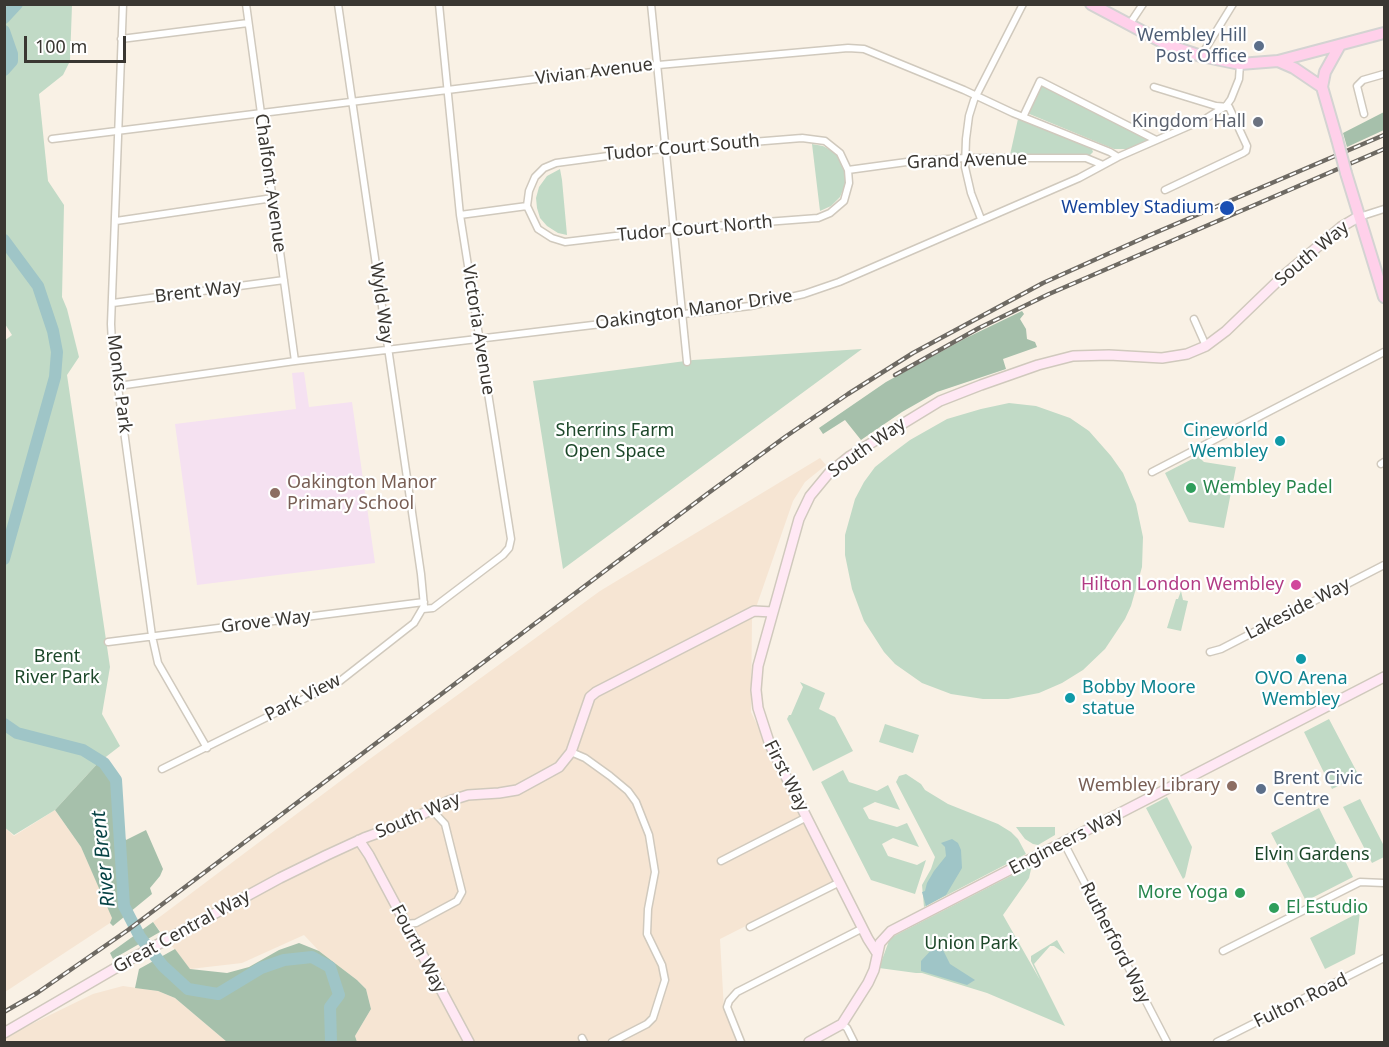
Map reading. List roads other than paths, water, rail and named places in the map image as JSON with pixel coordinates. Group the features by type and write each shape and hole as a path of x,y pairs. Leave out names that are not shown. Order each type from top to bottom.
{"main road":[{"path":"1091,4 1168,45 1201,56 1240,64 1278,61 1384,33"},
{"path":"1340,45 1325,72 1322,87 1358,217 1384,293"},
{"path":"1278,61 1294,68 1322,87"},
{"name":"South Way","path":"369,855 361,839 400,825 431,809 468,795 517,790 559,766 571,752 590,697 596,692 754,611 772,612 799,519 810,496 829,473 844,460 940,400 1014,372 1062,359 1090,355 1162,358 1187,354 1206,346 1226,332 1292,269 1341,227 1358,217"},
{"name":"First Way","path":"772,612 758,666 756,690 758,708 770,745 877,953"},
{"name":"Engineers Way","path":"1361,689 1384,672"},
{"name":"Engineers Way","path":"891,931 1384,677"},
{"name":"Great Central Way","path":"4,1033 170,937 280,878 361,839"},
{"name":"Fourth Way","path":"369,855 468,1042"},
{"path":"864,929 868,934 877,936 891,931"},
{"path":"809,1042 842,1024 874,970 883,938 891,931"}],"street":[{"name":"Monks Park","path":"123,4 112,343 153,636 162,673 207,748"},
{"name":"Chalfont Avenue","path":"246,4 295,361"},
{"name":"Wyld Way","path":"338,4 424,606"},
{"name":"Victoria Avenue","path":"424,606 432,609 442,602 503,555 510,544 460,216 439,4"},
{"path":"651,4 659,64 687,362"},
{"path":"981,219 968,181 965,158 971,107 1023,4"},
{"path":"1128,25 1143,4"},
{"path":"1201,56 1233,4"},
{"path":"121,39 248,23"},
{"name":"Vivian Avenue","path":"52,139 659,64 837,49 864,49 1118,157"},
{"path":"1226,106 1239,79 1240,64"},
{"path":"1364,114 1357,86 1364,80 1384,74"},
{"path":"1023,117 1040,81 1156,140"},
{"path":"1154,87 1216,106 1229,107 1247,146 1246,151 1166,190"},
{"name":"Oakington Manor Drive","path":"118,386 295,361 750,306 804,294 839,282 1079,178 1118,157 1205,120 1226,106"},
{"name":"Tudor Court South","path":"527,206 529,191 535,177 544,168 556,163 583,158 802,138 820,139 840,153 849,170"},
{"path":"1086,158 1094,155 1098,148"},
{"name":"Grand Avenue","path":"849,170 914,161 965,158 1086,158 1103,165"},
{"name":"Tudor Court North","path":"527,206 538,229 552,238 565,242 818,218 830,213 844,201 849,183 849,170"},
{"path":"116,221 273,198"},
{"path":"460,216 527,206"},
{"path":"1358,217 1384,209"},
{"name":"Brent Way","path":"113,303 284,280"},
{"path":"1194,319 1206,346"},
{"path":"1152,472 1384,352"},
{"name":"Lakeside Way","path":"1210,652 1239,640 1384,565"},
{"name":"Grove Way","path":"108,642 424,606"},
{"name":"Park View","path":"162,769 340,681 410,627 417,620 424,606"},
{"path":"571,752 585,758 610,776 636,802 649,835 655,872 648,909 647,934 662,965 665,980 653,1018 647,1024 612,1042"},
{"path":"405,924 416,923 457,901 462,892 445,825 431,809"},
{"path":"721,861 807,817"},
{"name":"Rutherford Way","path":"1064,843 1167,1042"},
{"path":"750,927 840,882"},
{"path":"1223,951 1360,882 1384,883"},
{"path":"741,1042 727,1007 729,1000 737,992 864,929"},
{"name":"Fulton Road","path":"1217,1042 1384,958"},
{"path":"842,1024 854,1042"}],"water":[{"path":"952,839 958,843 961,850 962,868 946,895 926,906 922,892 925,891 934,871 946,856 945,847 941,843"},
{"path":"938,945 941,946 950,964 975,980 967,985 921,971 921,961"}],"waterway":[{"name":"River Brent","path":"4,18 17,4"},
{"name":"River Brent","path":"4,31 12,54 12,61 4,70"},
{"name":"River Brent","path":"4,240 38,286 53,331 57,352 55,377 4,559"},
{"name":"River Brent","path":"4,724 17,733 83,750 104,763 116,780 124,906 140,937 163,966 188,989 218,994 261,968 284,960 312,957 330,967 339,995 330,1007 331,1042"}],"railway":[{"path":"4,1012 37,993 128,930 707,494 848,394 913,353 1043,283 1384,135"},
{"path":"895,375 979,328 1049,294 1384,149"}],"place":[{"name":"Wembley Hill Post Office","path":"1259,46"},
{"name":"Kingdom Hall","path":"1258,122"},
{"name":"Wembley Stadium","path":"1227,208"},
{"name":"Cineworld Wembley","path":"1280,441"},
{"name":"Wembley Padel","path":"1191,488"},
{"name":"Oakington Manor Primary School","path":"275,493"},
{"name":"Hilton London Wembley","path":"1296,585"},
{"name":"OVO Arena Wembley","path":"1301,659"},
{"name":"Bobby Moore statue","path":"1070,698"},
{"name":"Wembley Library","path":"1232,786"},
{"name":"Brent Civic Centre","path":"1261,789"},
{"name":"More Yoga","path":"1240,893"},
{"name":"El Estudio","path":"1274,908"}],"park label":[{"name":"Sherrins Farm Open Space","path":"615,441"},
{"name":"Brent River Park","path":"57,667"},
{"name":"Elvin Gardens","path":"1312,855"},
{"name":"Union Park","path":"971,944"}]}
